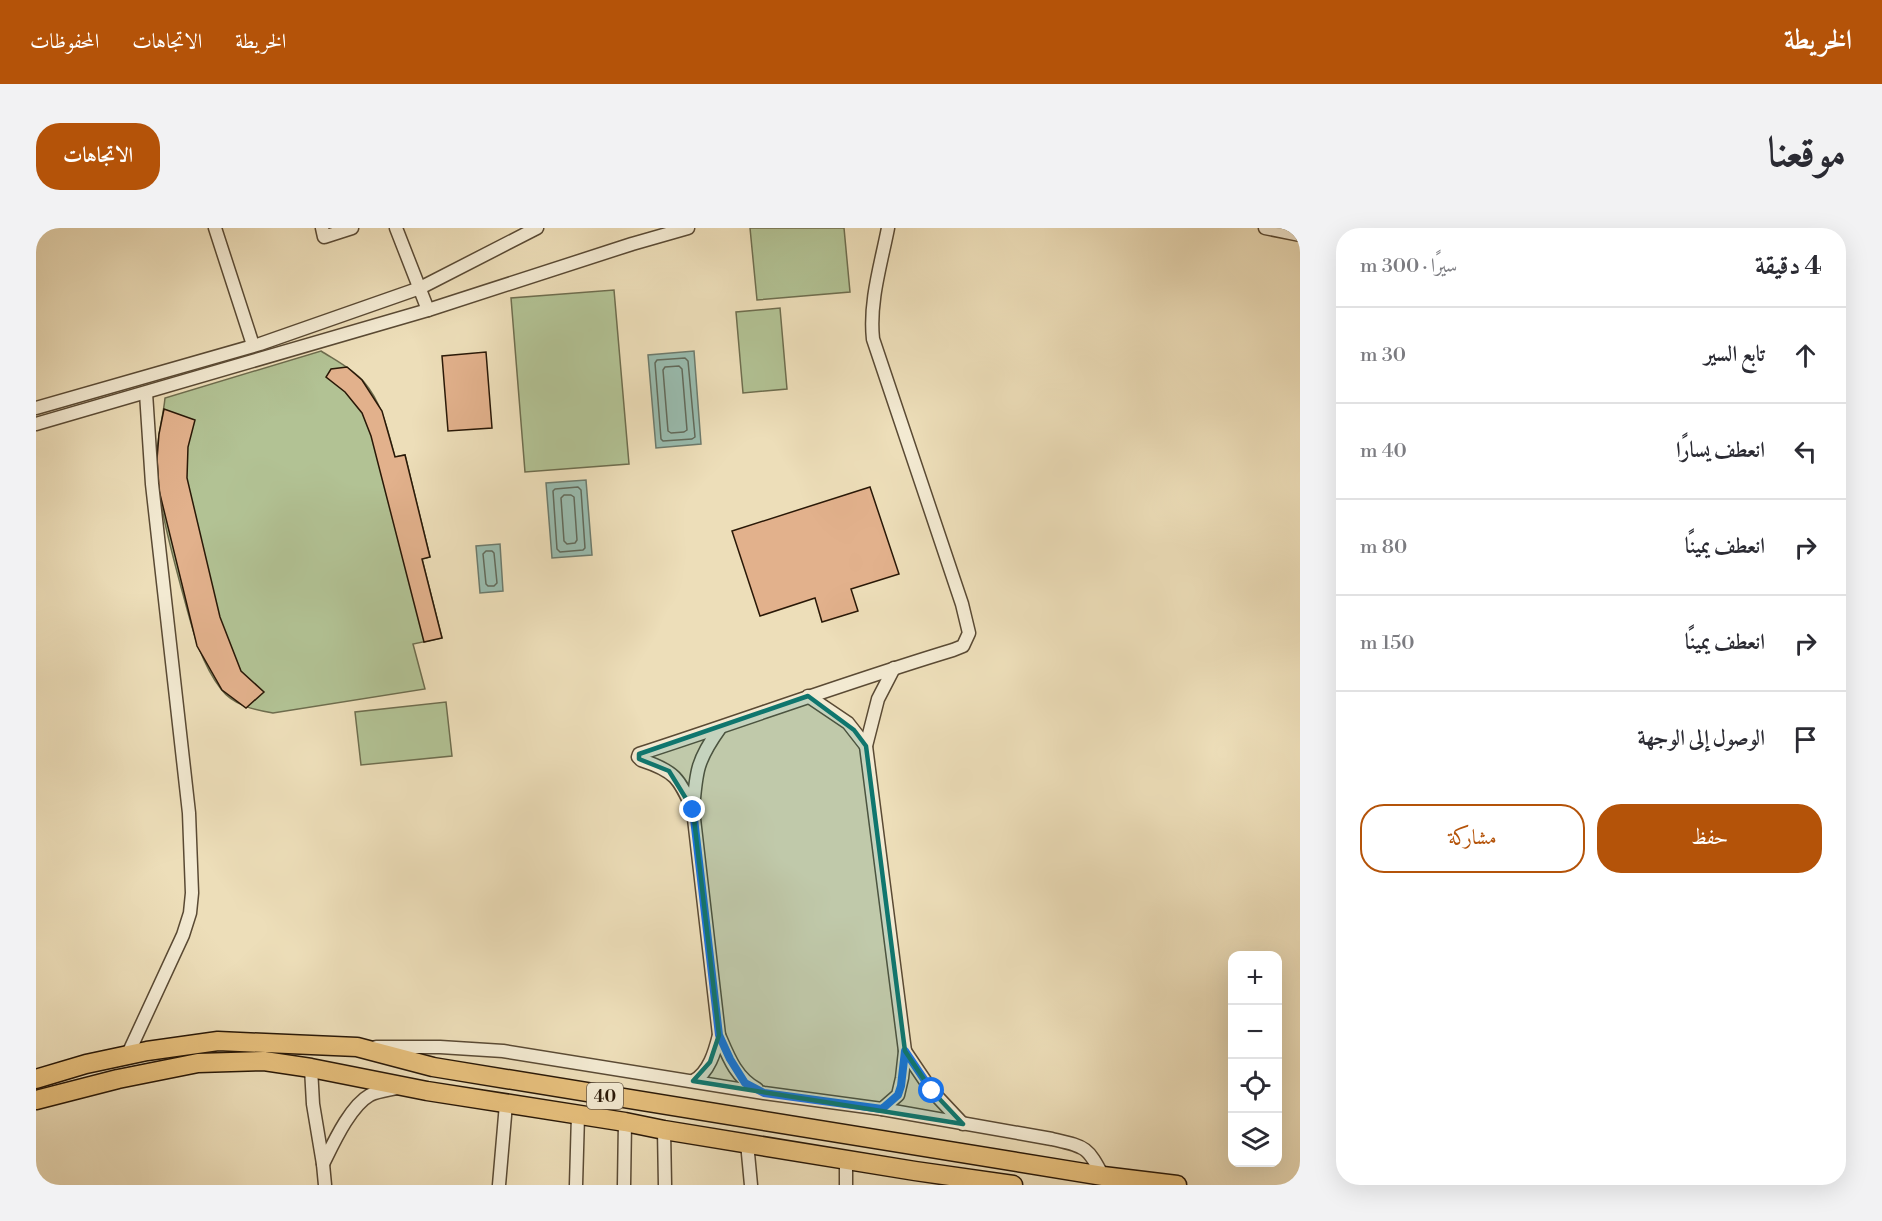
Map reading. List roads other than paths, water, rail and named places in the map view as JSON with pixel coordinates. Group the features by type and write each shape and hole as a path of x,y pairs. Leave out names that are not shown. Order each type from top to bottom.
{"highway":[{"name":"40","path":"36,1079 86,1064 147,1050 218,1041 357,1047 433,1067 886,1142 1166,1184"},
{"name":"40","path":"36,1100 118,1079 198,1063 264,1061 427,1091 846,1159 884,1166 915,1178 1013,1185"},
{"path":"427,1091 433,1067"},
{"path":"884,1166 886,1142"}],"street":[{"path":"215,228 253,345"},
{"path":"322,228 324,237 352,228"},
{"path":"396,228 428,310"},
{"path":"36,408 253,345 420,288 537,228"},
{"path":"638,228 643,241"},
{"path":"36,424 428,310 688,228"},
{"path":"693,810 675,777 662,768 641,760 638,755 808,696 963,646 969,633 873,339 871,324 873,303 888,228"},
{"path":"1265,228 1300,235"},
{"path":"127,1056 183,935 190,913 192,893 189,813 153,496 146,393"},
{"path":"882,1109 898,1095 905,1051 866,746 875,710 894,668"},
{"path":"808,696 848,723 866,746"},
{"path":"720,728 700,759 693,810 719,1035 745,1083 764,1093"},
{"path":"693,1081 698,1079 710,1062 719,1035"},
{"path":"357,1047 440,1047 503,1051 764,1093 882,1109 1079,1145 1091,1155 1103,1176"},
{"path":"905,1051 932,1091 963,1124"},
{"path":"310,1068 325,1185"},
{"path":"323,1164 342,1127 358,1106 370,1095 403,1086"},
{"path":"499,1185 506,1104"},
{"path":"576,1185 578,1115"},
{"path":"624,1185 625,1122"},
{"path":"664,1130 665,1185"},
{"path":"747,1143 751,1185"},
{"path":"846,1159 846,1185"}],"water":[{"path":"694,351 701,444 656,448 648,355"},
{"path":"586,480 592,555 552,558 546,483"},
{"path":"500,544 503,591 480,593 476,546"}]}
